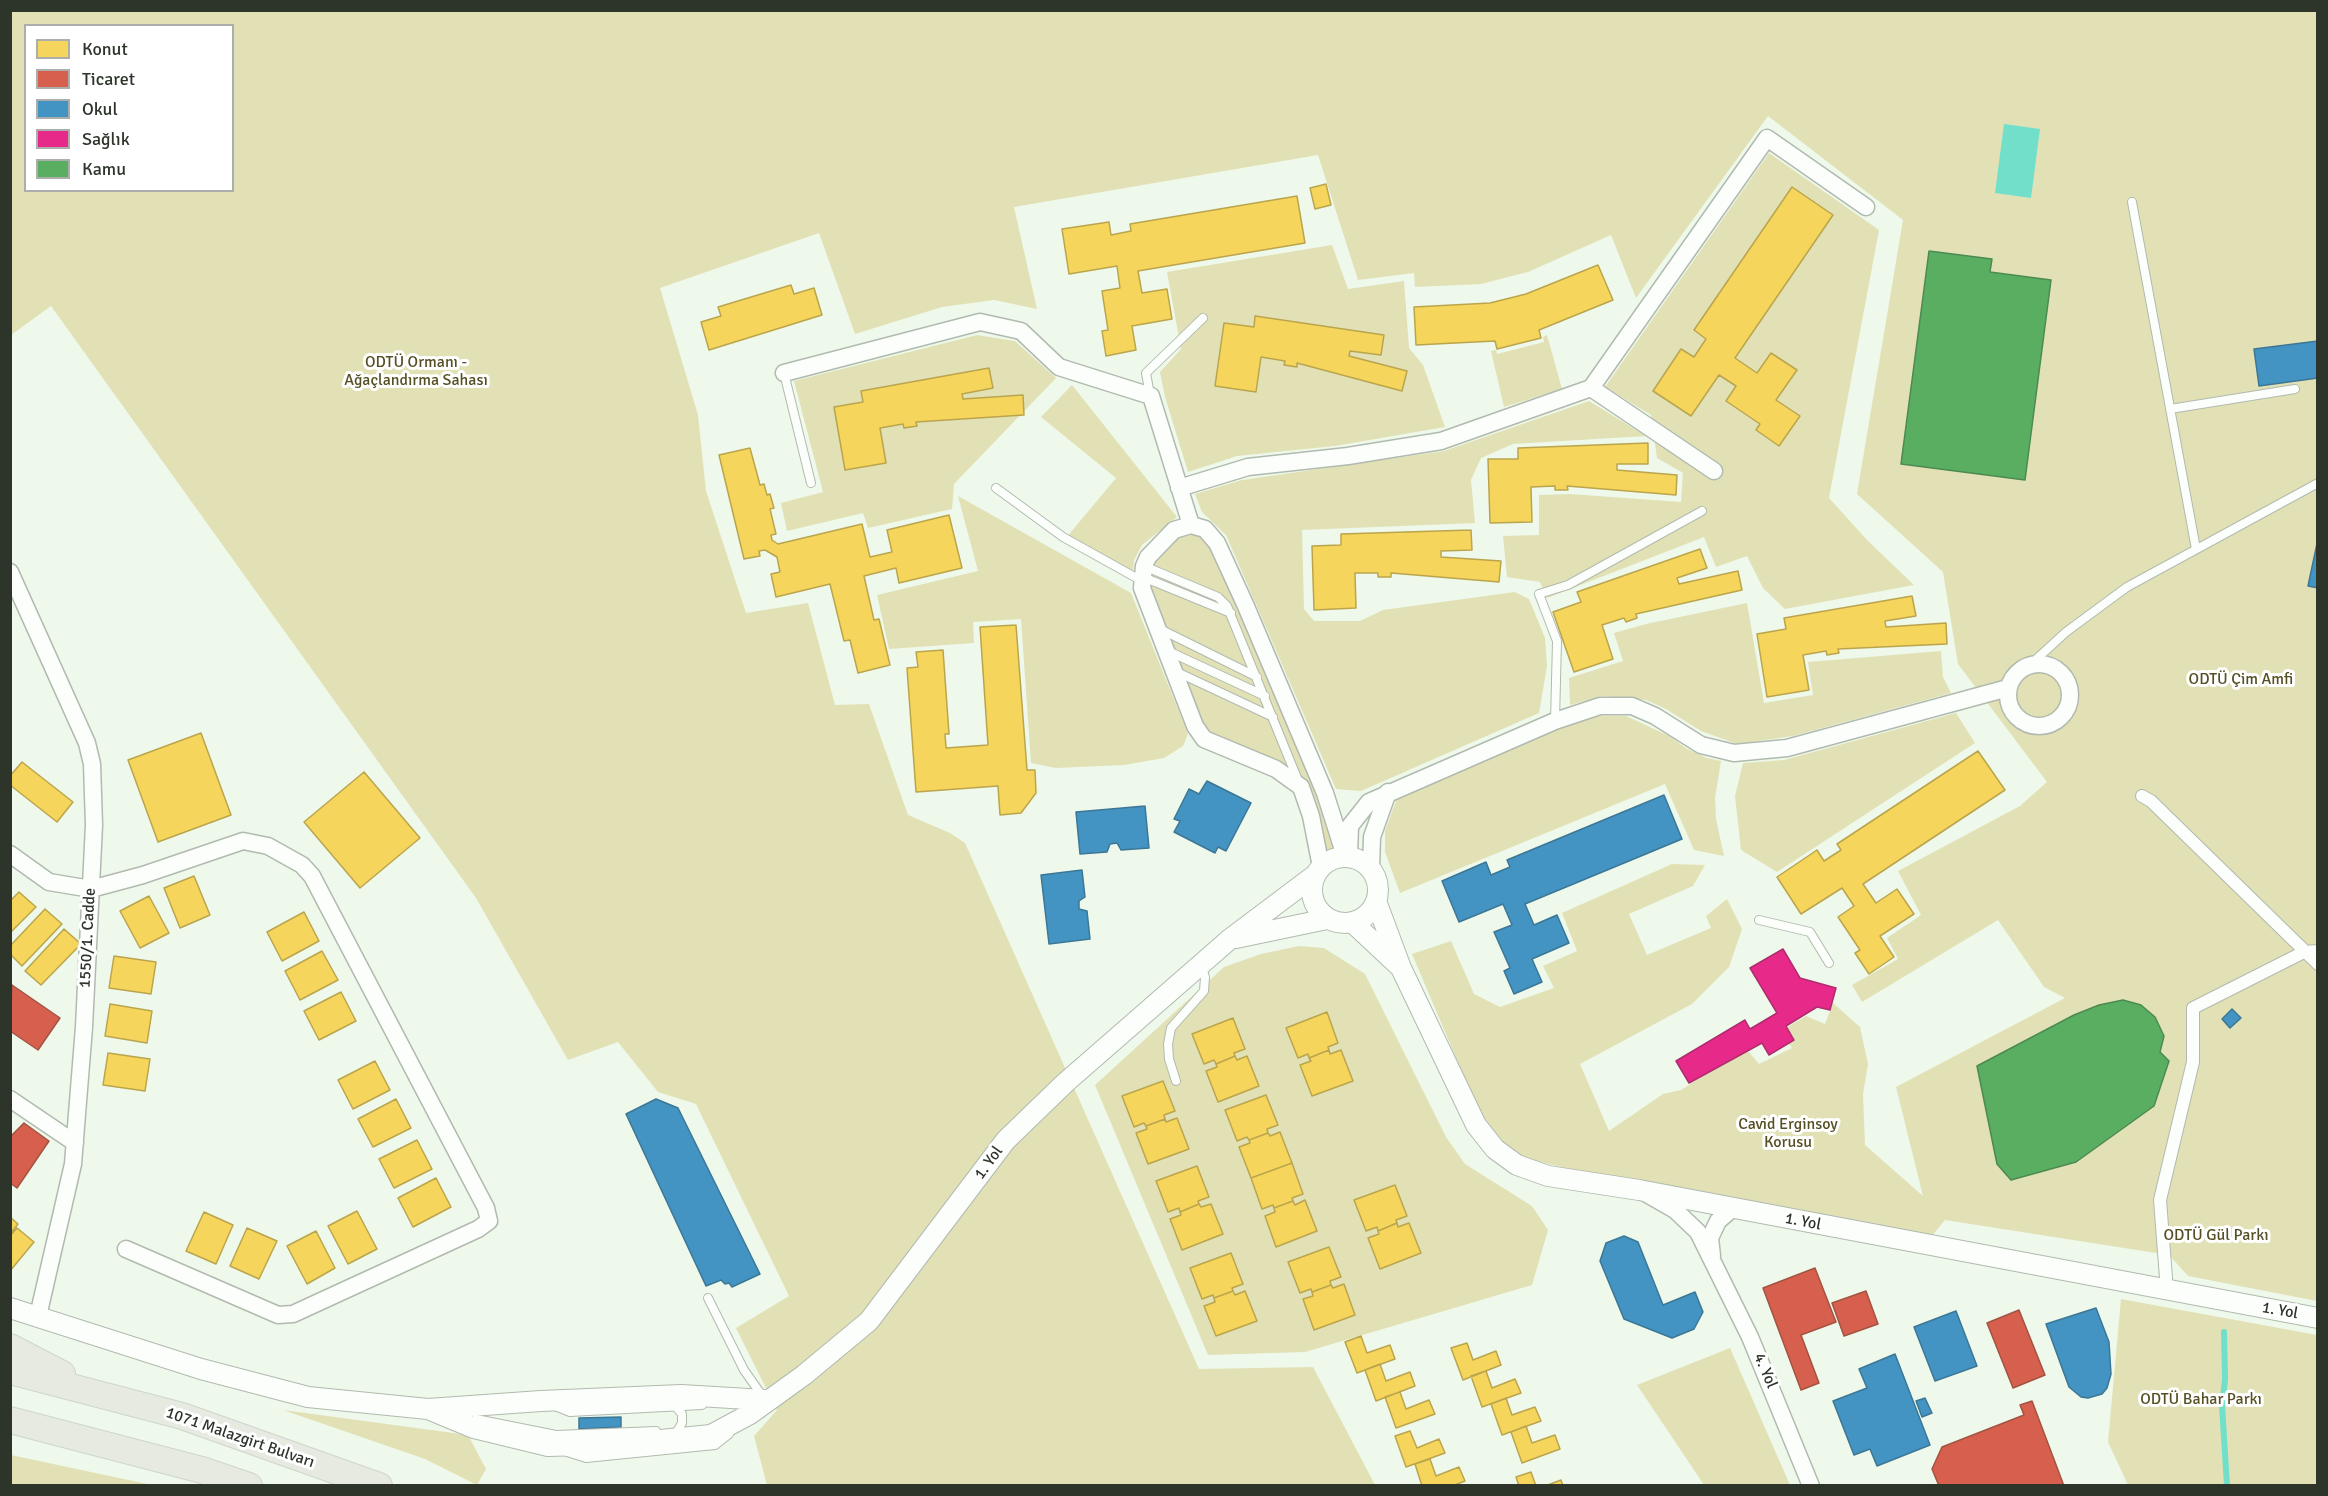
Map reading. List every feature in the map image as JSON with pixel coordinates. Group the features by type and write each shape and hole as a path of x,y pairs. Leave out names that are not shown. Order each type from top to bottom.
{"main road":[{"name":"1071 Malazgirt Bulvarı","path":"10,1347 100,1394"},
{"name":"1071 Malazgirt Bulvarı","path":"10,1371 182,1416 379,1485"},
{"path":"10,1422 202,1470 249,1485"}],"street":[{"path":"1179,488 1248,467 1442,441 1591,387 1767,138 1866,207"},
{"path":"784,373 980,322 1021,330 1059,367 1151,396 1191,525"},
{"path":"1591,387 1714,471"},
{"path":"1318,871 1327,862 1347,856 1363,862 1371,869 1376,879 1376,901 1371,911 1352,922 1335,922 1327,919 1320,912 1311,894 1318,871 1311,816 1301,787 1276,769 1204,739 1195,726 1142,588 1143,575 1159,543 1174,530 1191,525 1205,529 1217,543 1325,792 1347,856"},
{"name":"1550/1. Cadde","path":"10,572 87,743 92,764 94,825 91,889 73,1164 38,1316"},
{"path":"2030,665 2052,666 2067,681 2070,701 2060,718 2042,726 2023,722 2010,707 2008,688 2013,678 2030,665"},
{"path":"1347,856 1350,826 1369,802 1555,721 1600,706 1632,706 1655,716 1701,745 1734,753 1786,748 2008,688"},
{"path":"1371,869 1372,837 1388,792"},
{"path":"2142,796 2151,801 2318,964"},
{"path":"10,854 49,882 91,889 143,875 243,841 268,846 302,865 317,887 486,1208 489,1221 478,1229 293,1314 278,1315 126,1249"},
{"name":"1. Yol","path":"428,1409 474,1428 552,1440 620,1444 711,1436 750,1414 765,1400 804,1375 869,1321 1006,1140 1065,1083 1230,939 1318,871"},
{"name":"1. Yol","path":"1376,901 1401,968 1476,1125 1495,1149 1517,1165 1548,1176 1639,1190 2318,1318"},
{"path":"1230,939 1327,919"},
{"path":"1352,922 1401,968"},
{"path":"2167,1291 2160,1200 2193,1062 2193,1008 2304,952 2318,951"},
{"path":"10,1100 75,1143"},
{"name":"4. Yol","path":"1639,1190 1675,1210 1698,1232 1750,1337 1811,1485"},
{"name":"4. Yol","path":"1713,1260 1710,1238 1718,1221 1732,1208"},
{"path":"10,1308 201,1369 308,1397 428,1409 681,1395 765,1400"}],"lane":[{"path":"2132,202 2196,549"},
{"path":"1151,396 1146,373 1203,318"},
{"path":"784,373 811,483"},
{"path":"2170,409 2295,389"},
{"path":"2030,665 2066,632 2127,587 2318,483"},
{"path":"996,488 1063,537 1143,575 1218,597 1232,614 1301,787"},
{"path":"1555,721 1557,641 1539,594 1568,585 1702,511"},
{"path":"1157,628 1257,677"},
{"path":"1165,650 1265,696"},
{"path":"1173,671 1273,717"},
{"path":"1758,920 1810,932 1829,963"},
{"path":"1176,1081 1169,1059 1168,1044 1172,1028 1203,991 1205,977 1201,964"},
{"path":"708,1298 744,1370 765,1400"},
{"path":"541,1401 570,1412 765,1400"},
{"path":"675,1406 682,1414 682,1423 678,1430"},
{"path":"552,1440 678,1430 750,1414"}],"green space":[{"name":"ODTÜ Ormanı - Ağaçlandırma Sahası","path":"11,11 2317,11 2317,1301 2188,1276 2169,1255 1945,1220 1930,1238 1581,1172 1513,1155 1493,1134 1468,1086 1412,954 1451,941 1474,994 1500,1007 1554,988 1543,966 1577,951 1562,913 1672,864 1705,865 1693,886 1629,914 1647,955 1711,928 1706,916 1727,899 1742,929 1729,967 1692,1004 1580,1064 1609,1131 1663,1094 1681,1090 1735,1055 1747,1050 1759,1064 1792,1048 1781,1031 1806,1016 1825,1024 1833,1003 1860,1027 1868,1064 1863,1094 1865,1145 1923,1196 1896,1087 2065,998 2044,987 1998,920 1862,1002 1852,985 1898,959 1887,938 1921,915 1898,871 2020,806 2047,782 1958,664 1943,572 1857,494 1903,220 1768,116 1636,298 1611,235 1528,272 1481,284 1415,287 1414,273 1358,280 1318,155 1014,207 1037,309 994,300 942,307 855,334 819,233 660,288 698,415 706,491 746,613 808,603 835,705 869,704 908,815 950,833 965,843 1199,1369 1313,1367 1375,1485 767,1485 754,1436 777,1410 736,1328 789,1296 696,1104 658,1092 618,1042 568,1060 476,898 51,306 11,335"},
{"path":"1769,153 1879,230 1829,498 1868,541 1914,585 1785,609 1763,588 1747,556 1716,567 1704,537 1547,598 1540,582 1507,577 1503,536 1539,535 1539,495 1570,494 1681,502 1683,473 1657,458 1651,415 1605,387"},
{"path":"1332,245 1348,289 1404,281 1409,348 1423,365 1445,427 1335,446 1237,456 1188,472 1165,397 1160,372 1181,349 1167,272"},
{"path":"977,335 1015,341 1056,378 954,484 952,509 868,528 863,513 787,531 781,503 823,492 794,381"},
{"path":"1547,335 1562,389 1504,407 1491,351 1496,350 1497,354 1544,342 1543,337"},
{"path":"1072,385 1177,517 1142,545 1134,560 1133,575 1066,538 1116,478 1041,417"},
{"path":"1589,401 1646,436 1513,444 1481,458 1471,480 1475,523 1302,530 1304,609 1314,621 1360,621 1383,610 1515,592 1529,599 1545,638 1547,666 1539,713 1361,791 1336,789 1226,535 1202,512 1195,494 1242,480 1444,451"},
{"path":"958,496 1131,593 1188,734 1183,746 1164,758 1124,765 1056,768 1031,763 1021,619 973,622 974,643 889,649 877,595 978,571"},
{"path":"1205,529 1345,856 1327,862 1301,787 1195,726 1144,566 1159,543"},
{"path":"1747,603 1764,703 1813,695 1808,662 1941,651 1943,677 1951,693 1793,736 1737,744 1701,731 1666,709 1646,700 1603,696 1570,705 1569,678 1623,661 1614,633"},
{"path":"1956,713 1975,743 1777,872 1741,850 1735,796 1743,763 1784,760"},
{"path":"1600,716 1626,716 1669,736 1687,749 1707,758 1721,761 1715,798 1716,819 1724,856 1694,850 1665,784 1400,893 1385,852 1385,831 1397,798 1573,722"},
{"path":"1299,946 1324,948 1365,974 1446,1137 1465,1164 1532,1206 1548,1230 1532,1285 1305,1352 1208,1355 1095,1085 1224,967 1261,954"},
{"name":"ODTÜ Bahar Parkı","path":"2121,1299 2317,1335 2317,1485 2128,1485 2108,1442"},
{"path":"1730,1348 1790,1485 1704,1485 1637,1385"},
{"path":"283,1410 468,1435 486,1469 477,1485 425,1459"},
{"path":"11,1455 152,1485 11,1485"}],"water":[{"path":"2004,124 2040,129 2031,198 1995,193"}],"building: Konut":[{"path":"1326,184 1331,205 1315,209 1310,188"},
{"path":"1792,187 1833,215 1735,358 1757,373 1771,353 1797,370 1776,400 1800,416 1779,446 1756,430 1760,424 1726,401 1736,386 1719,375 1691,416 1653,391 1681,349 1694,357 1706,339 1694,330"},
{"path":"1297,196 1305,243 1138,271 1142,293 1167,289 1172,319 1132,326 1136,350 1106,356 1102,331 1108,330 1102,291 1120,288 1117,266 1069,274 1062,229 1109,222 1111,235 1131,231 1130,224"},
{"path":"1598,265 1613,300 1539,330 1541,338 1497,349 1495,341 1416,345 1414,307 1490,303 1526,294"},
{"path":"791,285 794,294 814,288 822,315 709,350 701,322 721,316 718,307"},
{"path":"1255,316 1384,335 1381,355 1350,351 1349,356 1407,371 1402,391 1297,363 1297,367 1284,365 1285,361 1261,357 1256,392 1215,386 1224,323 1254,327"},
{"path":"989,368 993,388 962,394 963,399 1023,395 1024,415 916,422 917,426 904,428 903,424 880,428 886,463 845,470 834,407 863,402 861,391"},
{"path":"1648,443 1648,464 1617,464 1617,470 1677,475 1676,495 1567,486 1568,490 1555,490 1555,486 1531,487 1532,522 1490,523 1488,459 1518,459 1518,448"},
{"path":"750,448 760,485 764,484 767,495 770,494 774,508 770,509 776,534 771,535 772,540 778,544 862,524 870,557 892,552 887,530 949,515 962,568 899,583 896,568 864,576 874,620 879,619 890,665 858,673 850,640 844,641 830,584 776,597 771,574 780,572 777,557 765,550 759,551 760,556 744,559 719,455"},
{"path":"1471,530 1472,550 1441,551 1441,557 1501,561 1499,582 1391,573 1391,577 1378,577 1378,573 1355,573 1356,608 1314,610 1312,546 1341,545 1341,534"},
{"path":"1700,549 1707,568 1677,578 1679,584 1738,571 1742,590 1636,614 1637,618 1626,622 1624,618 1602,625 1613,659 1574,672 1553,612 1581,602 1577,592"},
{"path":"1912,596 1916,616 1885,621 1886,627 1946,623 1947,644 1838,649 1839,653 1827,655 1826,651 1803,655 1809,690 1767,697 1757,634 1786,629 1784,618"},
{"path":"1016,625 1027,770 1035,770 1036,793 1021,813 1000,815 998,786 916,792 907,668 918,667 916,652 943,650 949,734 945,734 946,748 988,745 980,627"},
{"path":"201,733 231,815 158,842 128,760"},
{"path":"1978,751 2005,790 1863,884 1876,903 1897,889 1914,914 1880,936 1894,957 1869,974 1855,953 1860,950 1838,917 1854,906 1842,888 1801,914 1777,877 1817,850 1824,861 1841,850 1837,844"},
{"path":"22,762 73,802 57,822 10,785 10,776"},
{"path":"364,772 420,838 360,888 304,822"},
{"path":"194,876 210,915 180,928 164,888"},
{"path":"19,892 36,907 10,933 10,901"},
{"path":"149,896 169,933 140,948 120,911"},
{"path":"45,909 62,924 22,966 10,954 10,946"},
{"path":"304,912 319,941 282,961 267,932"},
{"path":"64,929 81,944 41,985 25,971"},
{"path":"322,951 338,980 300,1000 285,971"},
{"path":"114,956 156,962 151,994 109,988"},
{"path":"341,992 356,1021 319,1040 304,1011"},
{"path":"110,1004 152,1011 147,1043 105,1036"},
{"path":"1327,1012 1338,1043 1328,1047 1329,1050 1309,1058 1308,1054 1298,1058 1286,1028"},
{"path":"1233,1018 1245,1049 1216,1064 1214,1060 1204,1064 1192,1034"},
{"path":"1329,1050 1330,1054 1341,1050 1353,1081 1312,1096 1300,1065 1311,1061 1309,1058"},
{"path":"108,1053 150,1059 145,1091 103,1085"},
{"path":"1235,1056 1237,1060 1247,1056 1259,1086 1218,1102 1206,1071"},
{"path":"375,1061 390,1090 353,1109 338,1080"},
{"path":"1163,1081 1175,1111 1164,1115 1165,1119 1146,1126 1144,1123 1134,1127 1122,1096"},
{"path":"1266,1095 1278,1125 1267,1129 1268,1133 1249,1140 1247,1137 1237,1141 1225,1110"},
{"path":"396,1099 411,1128 373,1147 358,1119"},
{"path":"1177,1118 1189,1149 1148,1164 1136,1133 1147,1129 1146,1126 1165,1119 1166,1122"},
{"path":"1280,1132 1292,1163 1251,1178 1239,1147 1250,1143 1249,1140 1268,1133 1270,1136"},
{"path":"417,1140 432,1169 394,1188 379,1159"},
{"path":"1292,1163 1303,1194 1292,1198 1293,1201 1274,1208 1273,1205 1262,1209 1251,1178"},
{"path":"1197,1166 1209,1197 1180,1212 1179,1208 1168,1212 1156,1181"},
{"path":"436,1178 451,1207 413,1227 398,1198"},
{"path":"1395,1185 1407,1216 1378,1231 1377,1227 1366,1231 1354,1200"},
{"path":"1305,1200 1317,1231 1276,1247 1265,1216 1275,1212 1274,1208 1293,1201 1295,1205"},
{"path":"1199,1204 1201,1207 1211,1204 1223,1234 1182,1250 1170,1219"},
{"path":"357,1211 377,1249 348,1264 328,1226"},
{"path":"204,1212 233,1225 216,1264 186,1251"},
{"path":"10,1217 18,1224 10,1234"},
{"path":"1397,1223 1398,1227 1409,1223 1421,1253 1380,1269 1368,1238"},
{"path":"17,1228 34,1242 10,1271 10,1236"},
{"path":"247,1228 277,1241 259,1279 230,1266"},
{"path":"316,1231 335,1268 307,1284 287,1246"},
{"path":"1329,1247 1341,1277 1330,1281 1331,1285 1312,1292 1311,1289 1300,1293 1288,1262"},
{"path":"1231,1253 1243,1284 1232,1288 1233,1291 1214,1298 1213,1295 1202,1299 1190,1268"},
{"path":"1344,1284 1355,1315 1314,1330 1303,1299 1313,1296 1312,1292 1331,1285 1333,1288"},
{"path":"1233,1291 1235,1295 1245,1291 1257,1321 1216,1336 1204,1306 1215,1302 1214,1298"},
{"path":"1361,1336 1367,1353 1390,1345 1395,1359 1357,1373 1345,1342"},
{"path":"1467,1343 1473,1360 1496,1351 1501,1365 1463,1380 1451,1348"},
{"path":"1380,1364 1386,1381 1410,1372 1415,1386 1376,1401 1365,1370"},
{"path":"1486,1371 1492,1388 1515,1379 1521,1393 1482,1407 1471,1376"},
{"path":"1400,1392 1406,1409 1429,1400 1435,1414 1396,1428 1385,1397"},
{"path":"1506,1398 1512,1415 1535,1407 1541,1421 1502,1435 1491,1404"},
{"path":"1526,1426 1532,1443 1555,1435 1560,1449 1522,1463 1511,1432"},
{"path":"1410,1431 1417,1448 1439,1439 1445,1453 1406,1467 1395,1436"},
{"path":"1430,1459 1436,1476 1459,1467 1465,1481 1452,1486 1422,1486 1415,1464"},
{"path":"1531,1472 1536,1486 1519,1486 1516,1477"},
{"path":"1561,1480 1563,1486 1545,1486"}],"building: Ticaret":[{"path":"12,985 60,1018 38,1050 10,1031"},
{"path":"24,1123 49,1141 17,1188 10,1183 10,1137"},
{"path":"1815,1268 1836,1322 1801,1335 1819,1383 1801,1390 1763,1288"},
{"path":"1866,1291 1878,1324 1844,1336 1832,1303"},
{"path":"2019,1310 2045,1375 2013,1388 1987,1323"},
{"path":"2032,1401 2064,1486 1939,1486 1932,1469 1942,1447 2024,1415 2020,1405"}],"building: Okul":[{"path":"2318,341 2318,378 2259,386 2254,349"},
{"path":"2318,539 2318,588 2308,586"},
{"path":"1207,781 1251,803 1226,851 1218,847 1215,853 1174,832 1180,821 1174,819 1189,789 1199,794"},
{"path":"1664,795 1682,839 1525,904 1534,925 1557,915 1569,943 1532,959 1542,982 1514,994 1504,971 1510,968 1494,932 1512,925 1503,904 1459,922 1442,881 1486,862 1491,875 1510,867 1507,860"},
{"path":"1145,806 1149,848 1121,850 1117,843 1110,844 1107,852 1080,854 1076,812"},
{"path":"1082,870 1085,897 1079,901 1079,909 1087,911 1090,939 1049,944 1041,875"},
{"path":"2232,1009 2241,1018 2230,1028 2222,1019"},
{"path":"656,1099 678,1108 760,1274 732,1287 721,1280 706,1286 626,1114"},
{"path":"1624,1236 1638,1242 1663,1305 1695,1292 1703,1312 1694,1329 1672,1338 1624,1319 1600,1261 1606,1243"},
{"path":"2096,1308 2109,1342 2111,1374 2107,1388 2102,1394 2088,1398 2081,1397 2069,1387 2046,1324"},
{"path":"1956,1311 1977,1366 1935,1381 1914,1327"},
{"path":"1895,1354 1930,1445 1877,1466 1870,1449 1854,1455 1833,1401 1867,1388 1859,1369"},
{"path":"1925,1398 1932,1413 1922,1417 1916,1401"},
{"path":"621,1417 621,1427 579,1429 579,1418"}],"building: Sağlık":[{"path":"1783,949 1800,978 1836,988 1830,1010 1817,1007 1786,1026 1794,1040 1769,1055 1762,1043 1689,1083 1676,1061 1745,1020 1750,1029 1777,1013 1750,968"}],"building: Kamu":[{"path":"1929,251 1992,259 1990,272 2051,280 2025,480 1901,464"},
{"path":"2123,1000 2141,1005 2155,1017 2164,1036 2160,1052 2169,1061 2154,1106 2076,1162 2011,1180 1997,1164 1977,1066 2074,1015 2099,1005"}],"waterway":[{"path":"2224,1332 2225,1380 2222,1405 2227,1486"}],"park label":[{"name":"ODTÜ Çim Amfi","path":"2241,680"},
{"name":"Cavid Erginsoy Korusu","path":"1788,1134"},
{"name":"ODTÜ Gül Parkı","path":"2216,1236"}]}
